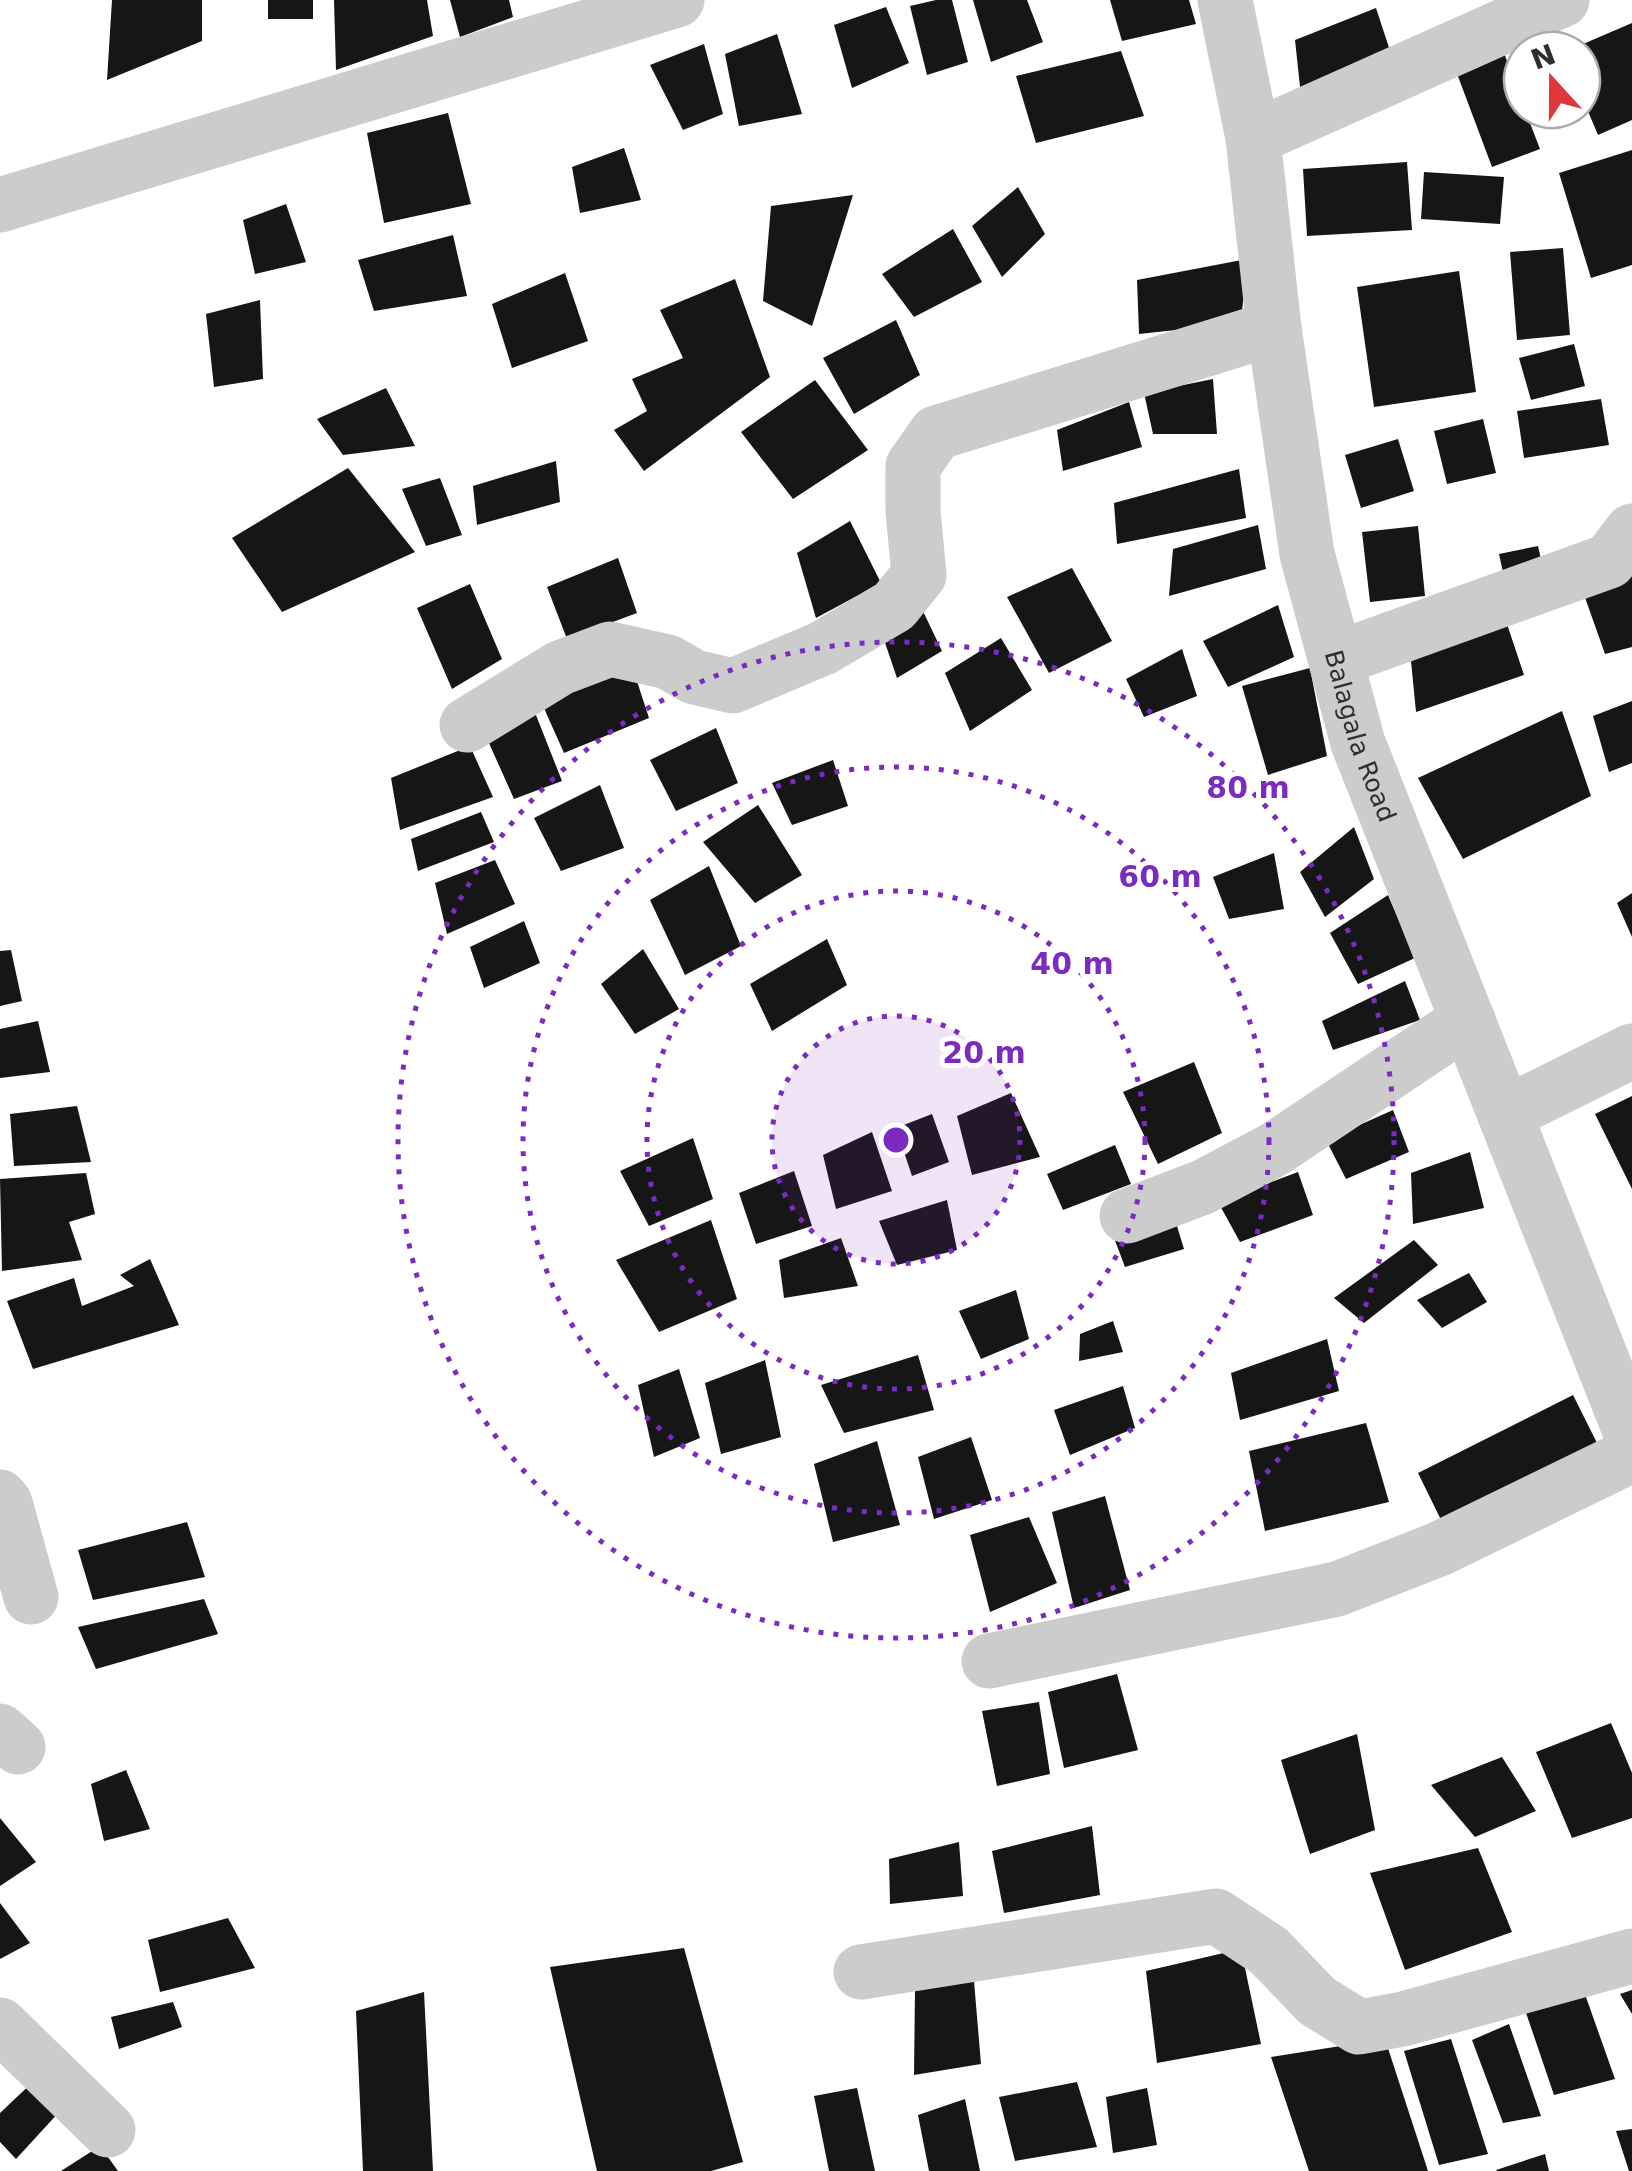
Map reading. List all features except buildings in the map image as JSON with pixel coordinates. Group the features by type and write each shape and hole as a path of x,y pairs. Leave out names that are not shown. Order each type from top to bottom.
{"street":[{"path":"0,205 677,0"},
{"name":"Balagala Road","path":"1226,0 1253,138 1274,328 1307,554 1358,743 1632,1436"},
{"path":"1253,138 1562,0"},
{"path":"467,725 560,668 610,649 668,662 694,677 733,686 822,648 894,606 919,575 913,466 936,433 1274,328"},
{"path":"1336,659 1609,561 1632,530"},
{"path":"1128,1216 1204,1188 1275,1149 1468,1020"},
{"path":"1505,1114 1632,1052"},
{"path":"989,1661 1337,1589 1439,1548 1632,1454"},
{"path":"0,1498 5,1503 32,1598"},
{"path":"861,1972 1216,1916 1268,1952 1317,2001 1359,2027 1404,2019 1632,1956"},
{"path":"0,2025 108,2130"}]}
